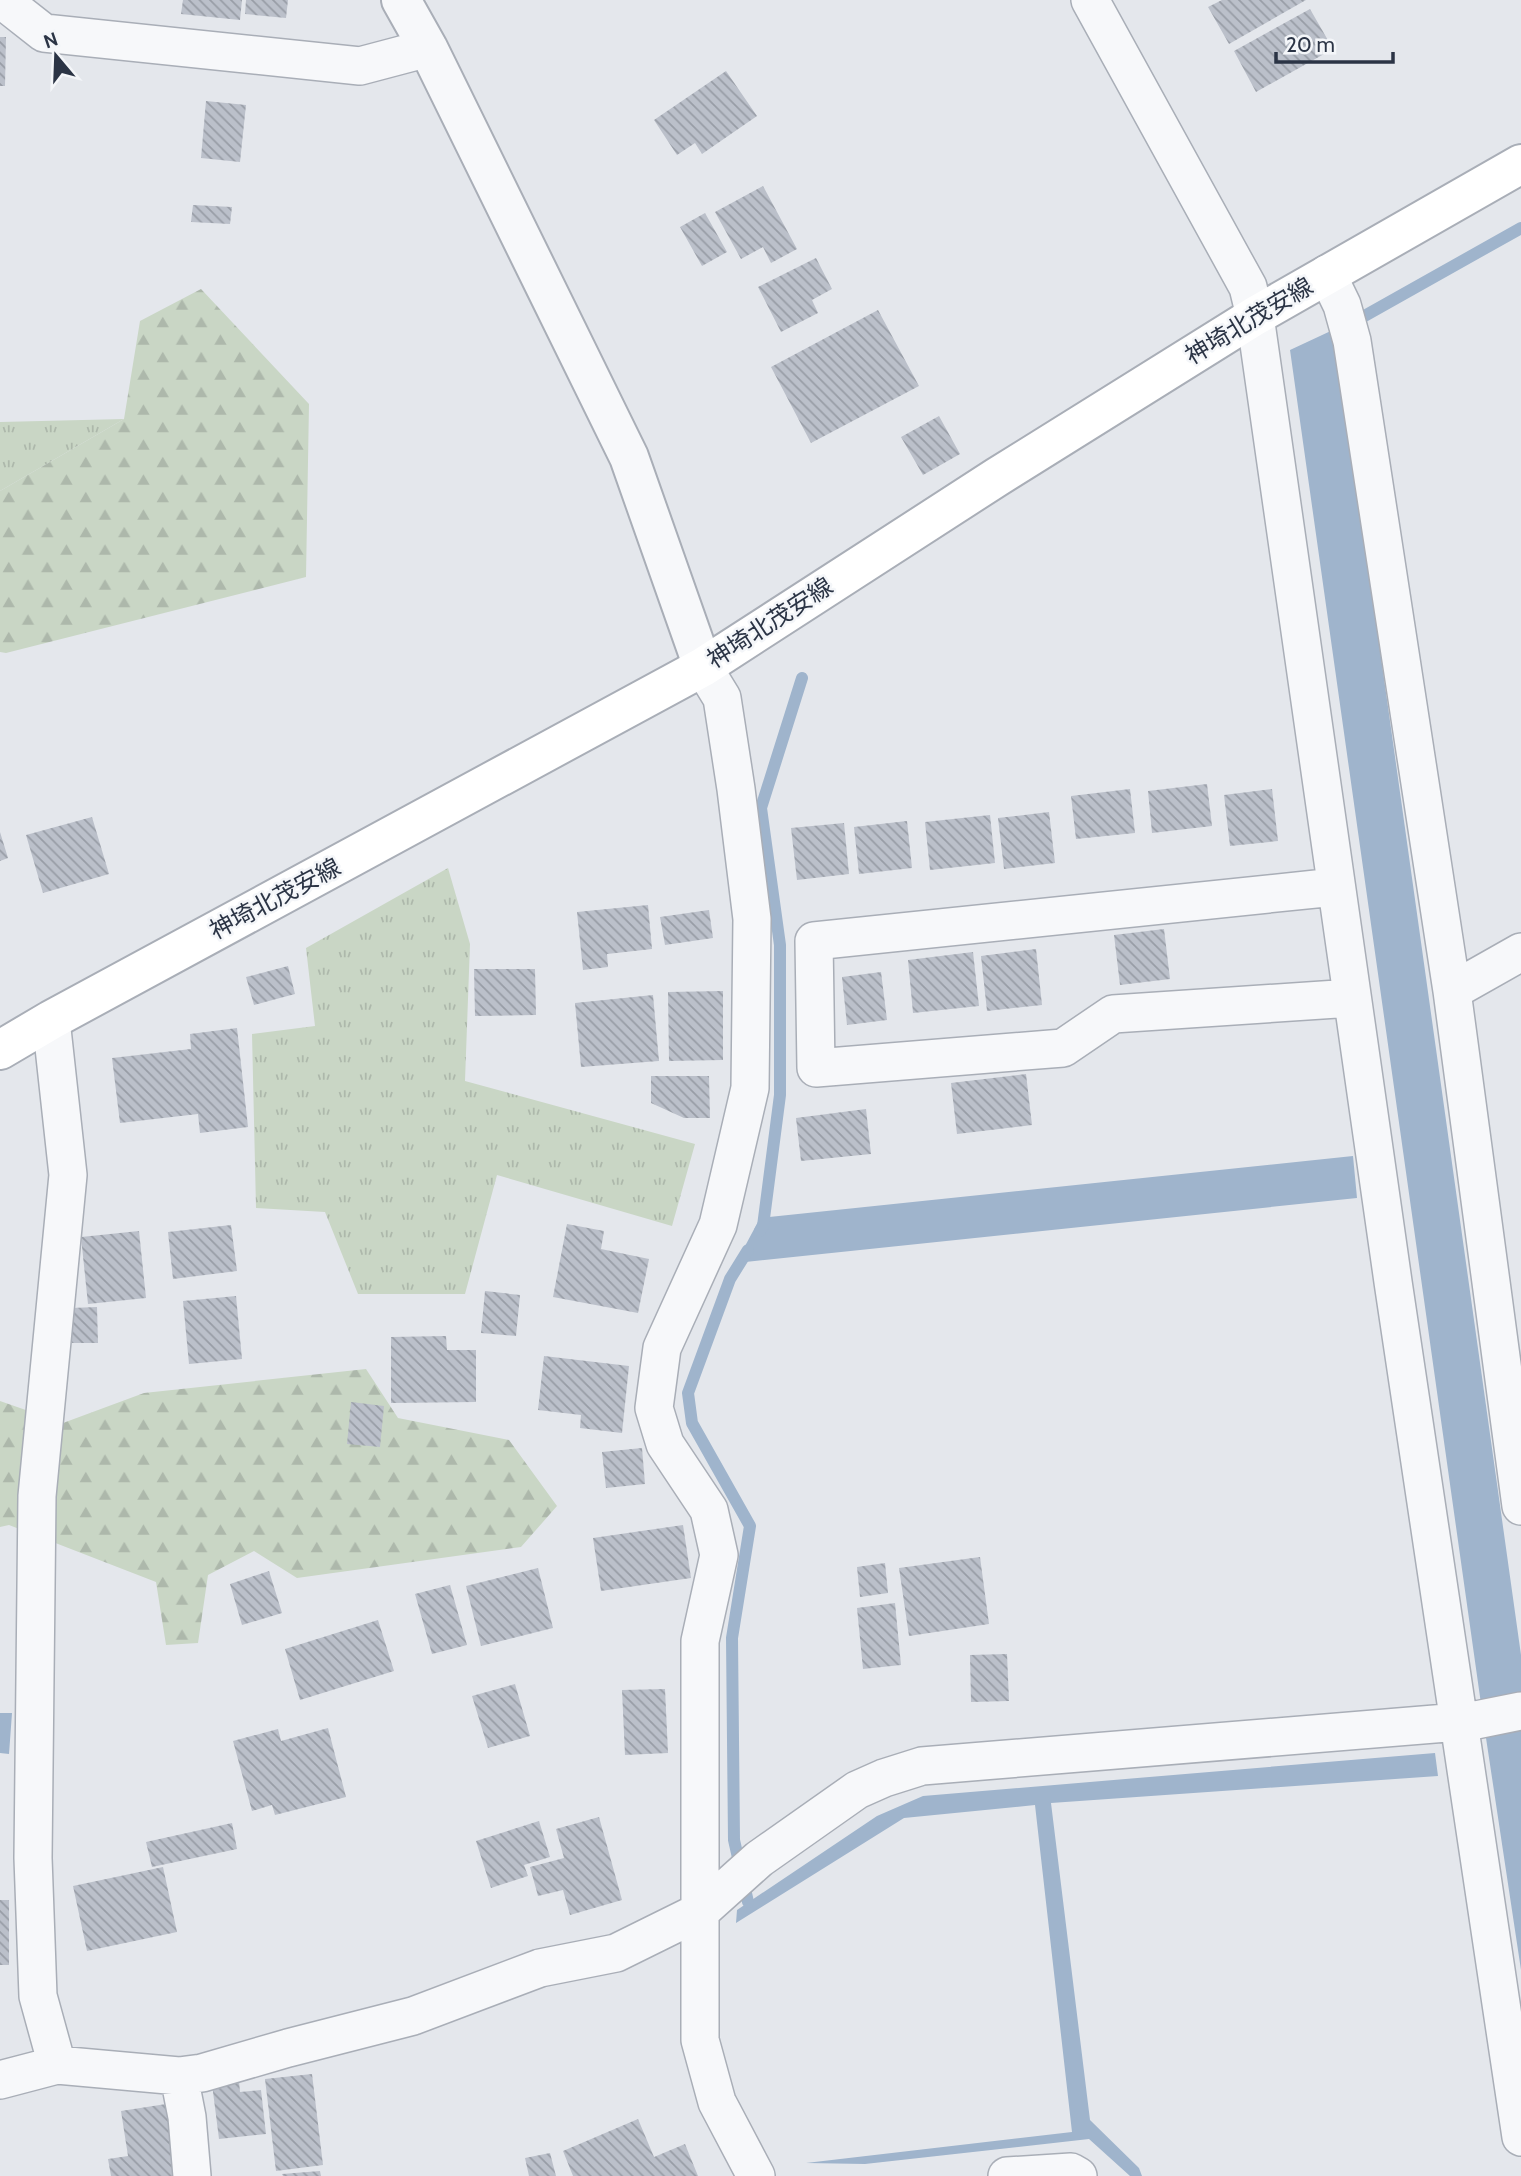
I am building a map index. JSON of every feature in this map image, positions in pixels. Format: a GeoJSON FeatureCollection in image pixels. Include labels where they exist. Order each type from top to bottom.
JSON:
{"type":"FeatureCollection","features":[{"type":"Feature","properties":{"kind":"main road","name":"神埼北茂安線"},"geometry":{"type":"LineString","coordinates":[[0,1050],[702,667],[985,484],[1255,316],[1335,290],[1521,164]]}},
{"type":"Feature","properties":{"kind":"street"},"geometry":{"type":"LineString","coordinates":[[2,0],[44,33],[360,66],[428,48]]}},
{"type":"Feature","properties":{"kind":"street"},"geometry":{"type":"LineString","coordinates":[[401,0],[428,48],[629,457],[702,667],[722,698],[752,919],[750,1087],[718,1225],[662,1348],[654,1408],[665,1444],[709,1510],[719,1555],[700,1641],[701,2040],[717,2102],[756,2176]]}},
{"type":"Feature","properties":{"kind":"street"},"geometry":{"type":"LineString","coordinates":[[1090,0],[1248,287],[1255,316],[1335,887],[1464,1721],[1521,2137]]}},
{"type":"Feature","properties":{"kind":"street"},"geometry":{"type":"LineString","coordinates":[[1335,290],[1352,341],[1452,991],[1521,1506]]}},
{"type":"Feature","properties":{"kind":"street"},"geometry":{"type":"LineString","coordinates":[[1335,887],[814,941],[816,1068],[1063,1048],[1113,1014],[1352,998]]}},
{"type":"Feature","properties":{"kind":"street"},"geometry":{"type":"LineString","coordinates":[[1452,991],[1521,952]]}},
{"type":"Feature","properties":{"kind":"street"},"geometry":{"type":"LineString","coordinates":[[51,1020],[68,1175],[37,1496],[33,1858],[38,1996],[57,2065]]}},
{"type":"Feature","properties":{"kind":"street"},"geometry":{"type":"LineString","coordinates":[[0,2080],[57,2065],[179,2076],[202,2073],[413,2016],[540,1968],[616,1953],[701,1911],[759,1859],[857,1790],[922,1766],[1464,1721],[1521,1712]]}},
{"type":"Feature","properties":{"kind":"street"},"geometry":{"type":"LineString","coordinates":[[179,2076],[187,2117],[192,2176]]}},
{"type":"Feature","properties":{"kind":"street"},"geometry":{"type":"LineString","coordinates":[[1007,2176],[1070,2172],[1077,2176]]}},
{"type":"Feature","properties":{"kind":"green space"},"geometry":{"type":"Polygon","coordinates":[[[201,289],[309,404],[306,577],[6,653],[0,652],[0,491],[124,419],[140,321],[201,289]]]}},
{"type":"Feature","properties":{"kind":"green space"},"geometry":{"type":"Polygon","coordinates":[[[124,419],[0,491],[0,422],[124,419]]]}},
{"type":"Feature","properties":{"kind":"green space"},"geometry":{"type":"Polygon","coordinates":[[[448,868],[470,944],[465,1081],[695,1144],[672,1226],[497,1175],[465,1294],[358,1294],[325,1212],[256,1208],[252,1034],[315,1026],[306,948],[448,868]]]}},
{"type":"Feature","properties":{"kind":"green space"},"geometry":{"type":"Polygon","coordinates":[[[366,1369],[398,1418],[509,1440],[557,1506],[521,1547],[297,1578],[254,1551],[208,1575],[198,1643],[166,1645],[156,1582],[9,1525],[0,1527],[0,1401],[63,1423],[144,1393],[366,1369]]]}},
{"type":"Feature","properties":{"kind":"water"},"geometry":{"type":"Polygon","coordinates":[[[1335,329],[1521,1655],[1521,1970],[1290,350],[1335,329]]]}},
{"type":"Feature","properties":{"kind":"water"},"geometry":{"type":"Polygon","coordinates":[[[1353,1156],[1357,1198],[736,1263],[760,1218],[1353,1156]]]}},
{"type":"Feature","properties":{"kind":"water"},"geometry":{"type":"Polygon","coordinates":[[[0,1713],[12,1713],[9,1754],[0,1753],[0,1713]]]}},
{"type":"Feature","properties":{"kind":"water"},"geometry":{"type":"Polygon","coordinates":[[[1435,1753],[1438,1776],[1051,1803],[1090,2120],[1139,2168],[1142,2176],[1130,2176],[1089,2139],[865,2164],[806,2163],[1072,2132],[1035,1805],[904,1818],[736,1923],[737,1910],[877,1816],[923,1796],[1435,1753]]]}},
{"type":"Feature","properties":{"kind":"building"},"geometry":{"type":"Polygon","coordinates":[[[183,0],[242,0],[240,20],[181,14],[183,0]]]}},
{"type":"Feature","properties":{"kind":"building"},"geometry":{"type":"Polygon","coordinates":[[[246,0],[288,0],[286,18],[245,14],[246,0]]]}},
{"type":"Feature","properties":{"kind":"building"},"geometry":{"type":"Polygon","coordinates":[[[1222,0],[1306,0],[1229,44],[1208,7],[1222,0]]]}},
{"type":"Feature","properties":{"kind":"building"},"geometry":{"type":"Polygon","coordinates":[[[1310,9],[1333,49],[1256,92],[1234,51],[1310,9]]]}},
{"type":"Feature","properties":{"kind":"building"},"geometry":{"type":"Polygon","coordinates":[[[0,37],[6,37],[5,86],[0,86],[0,37]]]}},
{"type":"Feature","properties":{"kind":"building"},"geometry":{"type":"Polygon","coordinates":[[[726,71],[757,116],[702,154],[695,143],[677,155],[654,120],[726,71]]]}},
{"type":"Feature","properties":{"kind":"building"},"geometry":{"type":"Polygon","coordinates":[[[206,101],[246,105],[240,162],[201,158],[206,101]]]}},
{"type":"Feature","properties":{"kind":"building"},"geometry":{"type":"Polygon","coordinates":[[[763,186],[797,249],[771,263],[763,247],[741,259],[715,212],[763,186]]]}},
{"type":"Feature","properties":{"kind":"building"},"geometry":{"type":"Polygon","coordinates":[[[193,205],[232,207],[230,224],[191,222],[193,205]]]}},
{"type":"Feature","properties":{"kind":"building"},"geometry":{"type":"Polygon","coordinates":[[[705,213],[727,252],[702,266],[680,227],[705,213]]]}},
{"type":"Feature","properties":{"kind":"building"},"geometry":{"type":"Polygon","coordinates":[[[816,258],[832,289],[812,300],[818,313],[781,332],[758,287],[816,258]]]}},
{"type":"Feature","properties":{"kind":"building"},"geometry":{"type":"Polygon","coordinates":[[[878,310],[919,386],[811,443],[771,367],[878,310]]]}},
{"type":"Feature","properties":{"kind":"building"},"geometry":{"type":"Polygon","coordinates":[[[939,416],[960,454],[923,475],[901,437],[939,416]]]}},
{"type":"Feature","properties":{"kind":"building"},"geometry":{"type":"Polygon","coordinates":[[[1207,784],[1212,826],[1152,833],[1148,791],[1207,784]]]}},
{"type":"Feature","properties":{"kind":"building"},"geometry":{"type":"Polygon","coordinates":[[[1130,789],[1135,833],[1076,839],[1071,796],[1130,789]]]}},
{"type":"Feature","properties":{"kind":"building"},"geometry":{"type":"Polygon","coordinates":[[[1272,789],[1278,841],[1230,846],[1224,795],[1272,789]]]}},
{"type":"Feature","properties":{"kind":"building"},"geometry":{"type":"Polygon","coordinates":[[[1049,812],[1055,863],[1004,869],[998,818],[1049,812]]]}},
{"type":"Feature","properties":{"kind":"building"},"geometry":{"type":"Polygon","coordinates":[[[990,815],[995,863],[930,870],[925,822],[990,815]]]}},
{"type":"Feature","properties":{"kind":"building"},"geometry":{"type":"Polygon","coordinates":[[[92,817],[109,874],[43,893],[26,835],[92,817]]]}},
{"type":"Feature","properties":{"kind":"building"},"geometry":{"type":"Polygon","coordinates":[[[907,821],[912,868],[859,874],[854,827],[907,821]]]}},
{"type":"Feature","properties":{"kind":"building"},"geometry":{"type":"Polygon","coordinates":[[[844,823],[849,874],[797,880],[791,828],[844,823]]]}},
{"type":"Feature","properties":{"kind":"building"},"geometry":{"type":"Polygon","coordinates":[[[0,832],[8,858],[0,861],[0,832]]]}},
{"type":"Feature","properties":{"kind":"building"},"geometry":{"type":"Polygon","coordinates":[[[648,905],[652,949],[607,954],[608,967],[583,970],[577,912],[648,905]]]}},
{"type":"Feature","properties":{"kind":"building"},"geometry":{"type":"Polygon","coordinates":[[[709,910],[713,938],[665,945],[660,917],[709,910]]]}},
{"type":"Feature","properties":{"kind":"building"},"geometry":{"type":"Polygon","coordinates":[[[1164,929],[1170,979],[1120,985],[1114,935],[1164,929]]]}},
{"type":"Feature","properties":{"kind":"building"},"geometry":{"type":"Polygon","coordinates":[[[1036,949],[1042,1005],[987,1011],[981,956],[1036,949]]]}},
{"type":"Feature","properties":{"kind":"building"},"geometry":{"type":"Polygon","coordinates":[[[973,952],[979,1006],[913,1013],[908,960],[973,952]]]}},
{"type":"Feature","properties":{"kind":"building"},"geometry":{"type":"Polygon","coordinates":[[[288,966],[295,994],[254,1005],[246,977],[288,966]]]}},
{"type":"Feature","properties":{"kind":"building"},"geometry":{"type":"Polygon","coordinates":[[[474,969],[535,969],[536,1015],[475,1016],[474,969]]]}},
{"type":"Feature","properties":{"kind":"building"},"geometry":{"type":"Polygon","coordinates":[[[881,972],[887,1020],[847,1025],[842,977],[881,972]]]}},
{"type":"Feature","properties":{"kind":"building"},"geometry":{"type":"Polygon","coordinates":[[[723,991],[723,1060],[669,1061],[668,992],[723,991]]]}},
{"type":"Feature","properties":{"kind":"building"},"geometry":{"type":"Polygon","coordinates":[[[653,995],[659,1061],[581,1067],[575,1003],[653,995]]]}},
{"type":"Feature","properties":{"kind":"building"},"geometry":{"type":"Polygon","coordinates":[[[237,1028],[248,1127],[200,1133],[198,1114],[120,1123],[112,1058],[191,1049],[190,1034],[237,1028]]]}},
{"type":"Feature","properties":{"kind":"building"},"geometry":{"type":"Polygon","coordinates":[[[1026,1074],[1032,1125],[957,1134],[951,1083],[1026,1074]]]}},
{"type":"Feature","properties":{"kind":"building"},"geometry":{"type":"Polygon","coordinates":[[[651,1076],[709,1076],[710,1118],[684,1118],[651,1103],[651,1076]]]}},
{"type":"Feature","properties":{"kind":"building"},"geometry":{"type":"Polygon","coordinates":[[[866,1109],[871,1154],[801,1161],[796,1118],[866,1109]]]}},
{"type":"Feature","properties":{"kind":"building"},"geometry":{"type":"Polygon","coordinates":[[[567,1224],[604,1231],[601,1249],[649,1259],[638,1313],[553,1297],[567,1224]]]}},
{"type":"Feature","properties":{"kind":"building"},"geometry":{"type":"Polygon","coordinates":[[[231,1225],[237,1271],[173,1279],[168,1232],[231,1225]]]}},
{"type":"Feature","properties":{"kind":"building"},"geometry":{"type":"Polygon","coordinates":[[[139,1231],[146,1298],[88,1304],[81,1237],[139,1231]]]}},
{"type":"Feature","properties":{"kind":"building"},"geometry":{"type":"Polygon","coordinates":[[[485,1291],[520,1295],[516,1336],[481,1333],[485,1291]]]}},
{"type":"Feature","properties":{"kind":"building"},"geometry":{"type":"Polygon","coordinates":[[[236,1296],[242,1359],[189,1364],[183,1301],[236,1296]]]}},
{"type":"Feature","properties":{"kind":"building"},"geometry":{"type":"Polygon","coordinates":[[[97,1307],[98,1343],[72,1343],[71,1308],[97,1307]]]}},
{"type":"Feature","properties":{"kind":"building"},"geometry":{"type":"Polygon","coordinates":[[[446,1336],[447,1350],[476,1350],[476,1402],[391,1403],[391,1337],[446,1336]]]}},
{"type":"Feature","properties":{"kind":"building"},"geometry":{"type":"Polygon","coordinates":[[[544,1356],[629,1366],[622,1433],[580,1428],[581,1415],[538,1410],[544,1356]]]}},
{"type":"Feature","properties":{"kind":"building"},"geometry":{"type":"Polygon","coordinates":[[[351,1402],[384,1406],[380,1447],[347,1444],[351,1402]]]}},
{"type":"Feature","properties":{"kind":"building"},"geometry":{"type":"Polygon","coordinates":[[[642,1448],[645,1484],[606,1488],[602,1452],[642,1448]]]}},
{"type":"Feature","properties":{"kind":"building"},"geometry":{"type":"Polygon","coordinates":[[[683,1525],[691,1578],[601,1591],[593,1538],[683,1525]]]}},
{"type":"Feature","properties":{"kind":"building"},"geometry":{"type":"Polygon","coordinates":[[[980,1557],[989,1624],[909,1636],[899,1568],[980,1557]]]}},
{"type":"Feature","properties":{"kind":"building"},"geometry":{"type":"Polygon","coordinates":[[[885,1563],[888,1593],[860,1597],[857,1567],[885,1563]]]}},
{"type":"Feature","properties":{"kind":"building"},"geometry":{"type":"Polygon","coordinates":[[[538,1568],[553,1628],[481,1646],[466,1586],[538,1568]]]}},
{"type":"Feature","properties":{"kind":"building"},"geometry":{"type":"Polygon","coordinates":[[[269,1571],[282,1613],[242,1625],[230,1584],[269,1571]]]}},
{"type":"Feature","properties":{"kind":"building"},"geometry":{"type":"Polygon","coordinates":[[[450,1585],[467,1645],[432,1654],[415,1594],[450,1585]]]}},
{"type":"Feature","properties":{"kind":"building"},"geometry":{"type":"Polygon","coordinates":[[[895,1603],[901,1665],[863,1669],[857,1608],[895,1603]]]}},
{"type":"Feature","properties":{"kind":"building"},"geometry":{"type":"Polygon","coordinates":[[[378,1620],[394,1671],[300,1700],[285,1649],[378,1620]]]}},
{"type":"Feature","properties":{"kind":"building"},"geometry":{"type":"Polygon","coordinates":[[[1007,1654],[1009,1701],[971,1702],[970,1655],[1007,1654]]]}},
{"type":"Feature","properties":{"kind":"building"},"geometry":{"type":"Polygon","coordinates":[[[515,1684],[530,1736],[488,1748],[472,1696],[515,1684]]]}},
{"type":"Feature","properties":{"kind":"building"},"geometry":{"type":"Polygon","coordinates":[[[665,1689],[668,1753],[625,1755],[622,1690],[665,1689]]]}},
{"type":"Feature","properties":{"kind":"building"},"geometry":{"type":"Polygon","coordinates":[[[328,1728],[346,1797],[275,1815],[272,1805],[252,1811],[233,1741],[278,1729],[281,1741],[328,1728]]]}},
{"type":"Feature","properties":{"kind":"building"},"geometry":{"type":"Polygon","coordinates":[[[599,1817],[622,1900],[570,1915],[563,1890],[538,1896],[530,1867],[564,1858],[556,1829],[599,1817]]]}},
{"type":"Feature","properties":{"kind":"building"},"geometry":{"type":"Polygon","coordinates":[[[539,1821],[550,1857],[524,1865],[528,1876],[491,1888],[476,1841],[539,1821]]]}},
{"type":"Feature","properties":{"kind":"building"},"geometry":{"type":"Polygon","coordinates":[[[232,1823],[237,1849],[152,1867],[146,1842],[232,1823]]]}},
{"type":"Feature","properties":{"kind":"building"},"geometry":{"type":"Polygon","coordinates":[[[163,1867],[177,1932],[87,1951],[73,1886],[163,1867]]]}},
{"type":"Feature","properties":{"kind":"building"},"geometry":{"type":"Polygon","coordinates":[[[0,1900],[9,1900],[9,1965],[0,1965],[0,1900]]]}},
{"type":"Feature","properties":{"kind":"building"},"geometry":{"type":"Polygon","coordinates":[[[312,2074],[323,2165],[276,2171],[265,2079],[312,2074]]]}},
{"type":"Feature","properties":{"kind":"building"},"geometry":{"type":"Polygon","coordinates":[[[239,2081],[240,2092],[261,2090],[266,2134],[219,2139],[212,2084],[239,2081]]]}},
{"type":"Feature","properties":{"kind":"building"},"geometry":{"type":"Polygon","coordinates":[[[166,2104],[176,2176],[111,2176],[108,2159],[128,2156],[121,2111],[166,2104]]]}},
{"type":"Feature","properties":{"kind":"building"},"geometry":{"type":"Polygon","coordinates":[[[638,2119],[654,2157],[685,2144],[698,2176],[573,2176],[563,2151],[638,2119]]]}},
{"type":"Feature","properties":{"kind":"building"},"geometry":{"type":"Polygon","coordinates":[[[550,2153],[556,2176],[529,2176],[525,2158],[550,2153]]]}},
{"type":"Feature","properties":{"kind":"building"},"geometry":{"type":"Polygon","coordinates":[[[320,2171],[321,2176],[282,2174],[320,2171]]]}},
{"type":"Feature","properties":{"kind":"waterway"},"geometry":{"type":"LineString","coordinates":[[1352,323],[1521,228]]}},
{"type":"Feature","properties":{"kind":"waterway"},"geometry":{"type":"LineString","coordinates":[[760,1231],[763,1226],[780,1095],[780,945],[761,808],[802,678]]}},
{"type":"Feature","properties":{"kind":"waterway"},"geometry":{"type":"LineString","coordinates":[[748,1250],[730,1279],[688,1393],[692,1423],[750,1526],[732,1638],[734,1840],[748,1902]]}}]}
